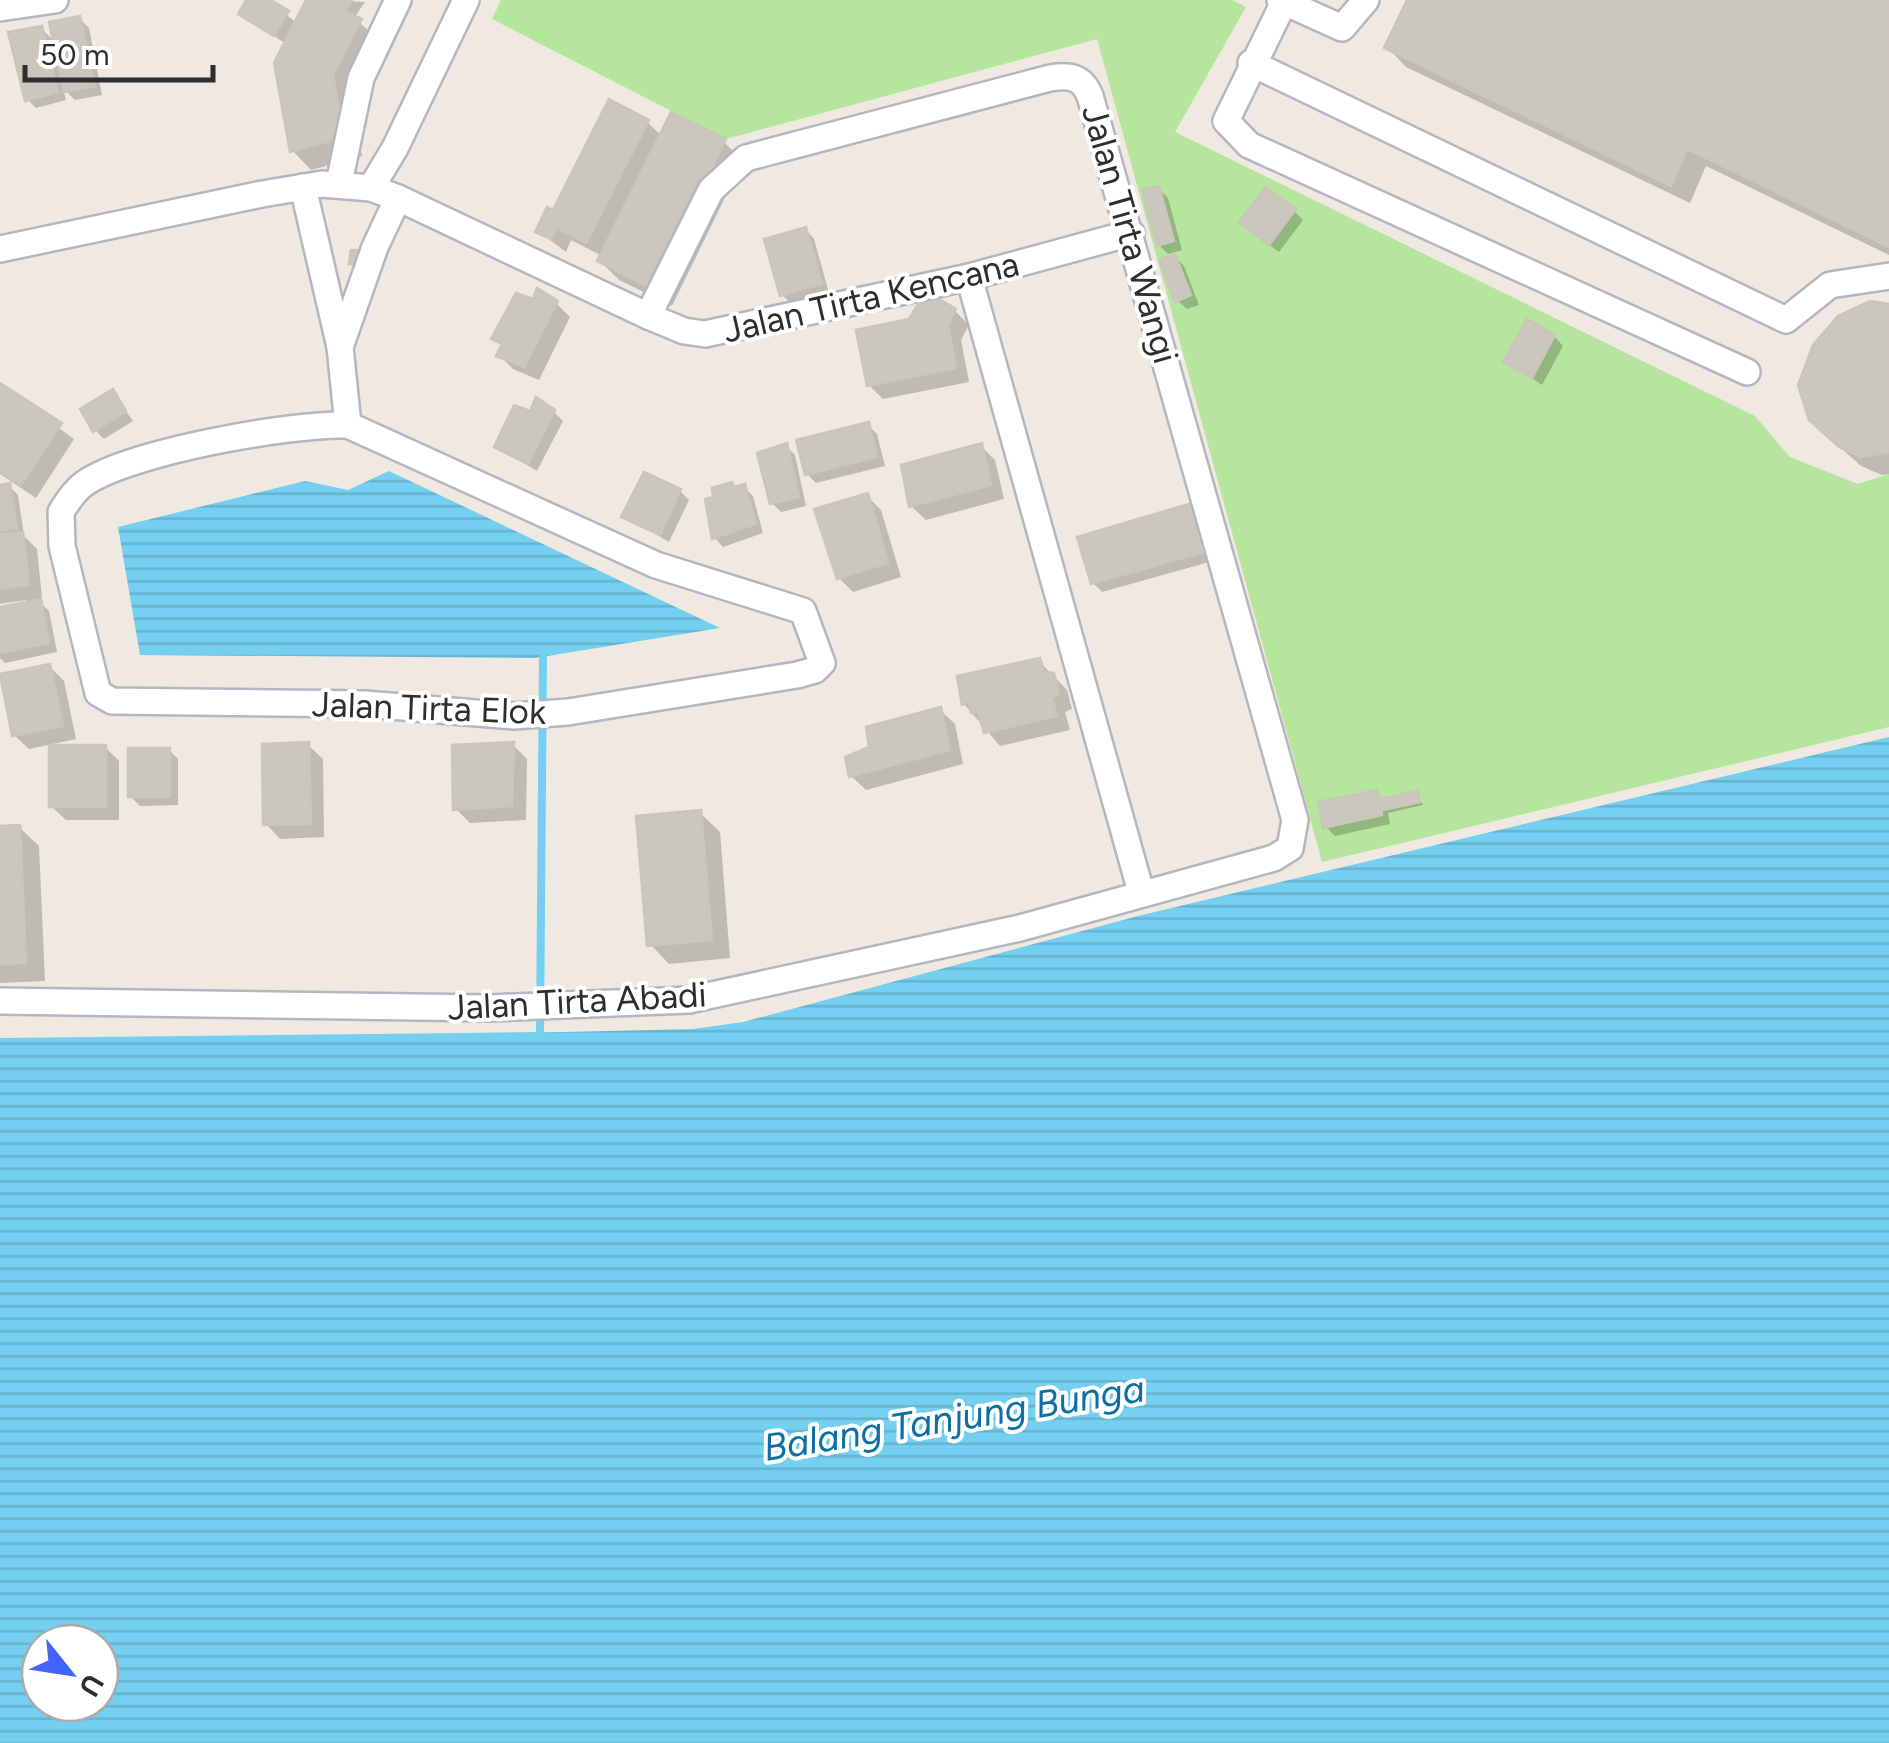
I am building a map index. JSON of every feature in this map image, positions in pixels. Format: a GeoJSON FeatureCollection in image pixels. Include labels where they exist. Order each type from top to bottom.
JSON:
{"type":"FeatureCollection","features":[{"type":"Feature","properties":{"kind":"street"},"geometry":{"type":"LineString","coordinates":[[0,8],[55,0]]}},
{"type":"Feature","properties":{"kind":"street"},"geometry":{"type":"LineString","coordinates":[[339,184],[361,78],[398,0]]}},
{"type":"Feature","properties":{"kind":"street"},"geometry":{"type":"LineString","coordinates":[[371,188],[466,0]]}},
{"type":"Feature","properties":{"kind":"street"},"geometry":{"type":"LineString","coordinates":[[1366,0],[1342,28],[1283,1],[1226,121],[1249,144],[1747,372]]}},
{"type":"Feature","properties":{"kind":"street"},"geometry":{"type":"LineString","coordinates":[[1251,64],[1786,320],[1830,285],[1889,276]]}},
{"type":"Feature","properties":{"kind":"street","name":"Jalan Tirta Wangi"},"geometry":{"type":"LineString","coordinates":[[648,316],[711,190],[746,158],[1050,78],[1072,77],[1088,90],[1295,820],[1290,848]]}},
{"type":"Feature","properties":{"kind":"street","name":"Jalan Tirta Kencana"},"geometry":{"type":"LineString","coordinates":[[0,249],[339,184],[371,188],[398,198],[684,332],[715,334],[969,277],[1131,233]]}},
{"type":"Feature","properties":{"kind":"street"},"geometry":{"type":"LineString","coordinates":[[303,188],[340,346],[348,425]]}},
{"type":"Feature","properties":{"kind":"street"},"geometry":{"type":"LineString","coordinates":[[340,346],[371,257],[398,198]]}},
{"type":"Feature","properties":{"kind":"street"},"geometry":{"type":"LineString","coordinates":[[969,277],[1141,892]]}},
{"type":"Feature","properties":{"kind":"street","name":"Jalan Tirta Elok"},"geometry":{"type":"LineString","coordinates":[[312,425],[348,425],[656,565],[803,611],[822,658],[811,672],[568,712],[514,716],[365,704],[112,701],[98,693],[62,546],[60,516],[77,490],[120,466],[169,454],[312,425]]}},
{"type":"Feature","properties":{"kind":"street","name":"Jalan Tirta Abadi"},"geometry":{"type":"LineString","coordinates":[[0,1002],[488,1008],[689,1000],[1020,928],[1274,858],[1290,848]]}},
{"type":"Feature","properties":{"kind":"green space"},"geometry":{"type":"Polygon","coordinates":[[[501,0],[1232,0],[1246,7],[1175,132],[1755,416],[1790,457],[1858,484],[1889,474],[1889,727],[1322,862],[1097,39],[726,139],[492,19],[501,0]]]}},
{"type":"Feature","properties":{"kind":"water"},"geometry":{"type":"Polygon","coordinates":[[[389,471],[720,628],[535,658],[140,655],[118,527],[305,481],[348,490],[389,471]]]}},
{"type":"Feature","properties":{"kind":"water","name":"Balang Tanjung Bunga"},"geometry":{"type":"Polygon","coordinates":[[[1889,737],[1889,1743],[0,1743],[0,1038],[566,1032],[693,1029],[743,1022],[1138,916],[1889,737]]]}},
{"type":"Feature","properties":{"kind":"building"},"geometry":{"type":"Polygon","coordinates":[[[246,0],[271,0],[289,11],[274,36],[238,14],[246,0]]]}},
{"type":"Feature","properties":{"kind":"building"},"geometry":{"type":"Polygon","coordinates":[[[306,0],[321,0],[362,19],[333,75],[344,137],[290,152],[274,63],[306,0]]]}},
{"type":"Feature","properties":{"kind":"building"},"geometry":{"type":"Polygon","coordinates":[[[327,0],[352,0],[346,10],[327,0]]]}},
{"type":"Feature","properties":{"kind":"building"},"geometry":{"type":"Polygon","coordinates":[[[1407,0],[1889,0],[1889,247],[1687,149],[1671,186],[1384,48],[1407,0]]]}},
{"type":"Feature","properties":{"kind":"building"},"geometry":{"type":"Polygon","coordinates":[[[80,16],[95,86],[64,92],[49,22],[80,16]]]}},
{"type":"Feature","properties":{"kind":"building"},"geometry":{"type":"Polygon","coordinates":[[[42,26],[58,92],[25,101],[8,32],[42,26]]]}},
{"type":"Feature","properties":{"kind":"building"},"geometry":{"type":"Polygon","coordinates":[[[609,99],[649,120],[586,243],[557,228],[551,239],[535,232],[547,207],[553,210],[609,99]]]}},
{"type":"Feature","properties":{"kind":"building"},"geometry":{"type":"Polygon","coordinates":[[[671,112],[726,139],[652,289],[597,261],[671,112]]]}},
{"type":"Feature","properties":{"kind":"building"},"geometry":{"type":"Polygon","coordinates":[[[1159,186],[1174,241],[1157,246],[1142,190],[1159,186]]]}},
{"type":"Feature","properties":{"kind":"building"},"geometry":{"type":"Polygon","coordinates":[[[1266,187],[1296,209],[1269,245],[1239,222],[1266,187]]]}},
{"type":"Feature","properties":{"kind":"building"},"geometry":{"type":"Polygon","coordinates":[[[806,227],[822,284],[780,296],[764,239],[806,227]]]}},
{"type":"Feature","properties":{"kind":"building"},"geometry":{"type":"Polygon","coordinates":[[[351,250],[369,251],[368,266],[349,264],[351,250]]]}},
{"type":"Feature","properties":{"kind":"building"},"geometry":{"type":"Polygon","coordinates":[[[1175,254],[1191,295],[1175,302],[1159,260],[1175,254]]]}},
{"type":"Feature","properties":{"kind":"building"},"geometry":{"type":"Polygon","coordinates":[[[537,288],[558,301],[524,367],[496,356],[502,344],[491,339],[516,293],[533,299],[537,288]]]}},
{"type":"Feature","properties":{"kind":"building"},"geometry":{"type":"Polygon","coordinates":[[[926,291],[956,309],[948,325],[956,368],[867,386],[856,330],[909,319],[926,291]]]}},
{"type":"Feature","properties":{"kind":"building"},"geometry":{"type":"Polygon","coordinates":[[[1870,301],[1889,304],[1889,452],[1861,457],[1839,447],[1809,420],[1798,385],[1813,345],[1838,316],[1870,301]]]}},
{"type":"Feature","properties":{"kind":"building"},"geometry":{"type":"Polygon","coordinates":[[[1527,319],[1555,335],[1532,378],[1503,362],[1527,319]]]}},
{"type":"Feature","properties":{"kind":"building"},"geometry":{"type":"Polygon","coordinates":[[[0,383],[62,423],[21,485],[0,472],[0,383]]]}},
{"type":"Feature","properties":{"kind":"building"},"geometry":{"type":"Polygon","coordinates":[[[113,389],[126,411],[93,432],[80,409],[113,389]]]}},
{"type":"Feature","properties":{"kind":"building"},"geometry":{"type":"Polygon","coordinates":[[[536,397],[555,410],[528,464],[494,447],[514,405],[530,411],[536,397]]]}},
{"type":"Feature","properties":{"kind":"building"},"geometry":{"type":"Polygon","coordinates":[[[869,422],[877,457],[805,475],[796,440],[869,422]]]}},
{"type":"Feature","properties":{"kind":"building"},"geometry":{"type":"Polygon","coordinates":[[[787,443],[799,497],[770,504],[757,453],[787,443]]]}},
{"type":"Feature","properties":{"kind":"building"},"geometry":{"type":"Polygon","coordinates":[[[982,443],[991,485],[909,507],[901,465],[982,443]]]}},
{"type":"Feature","properties":{"kind":"building"},"geometry":{"type":"Polygon","coordinates":[[[644,472],[681,489],[660,535],[621,517],[644,472]]]}},
{"type":"Feature","properties":{"kind":"building"},"geometry":{"type":"Polygon","coordinates":[[[732,482],[734,487],[745,484],[756,524],[712,539],[705,499],[713,497],[712,488],[732,482]]]}},
{"type":"Feature","properties":{"kind":"building"},"geometry":{"type":"Polygon","coordinates":[[[10,483],[17,528],[0,531],[0,485],[10,483]]]}},
{"type":"Feature","properties":{"kind":"building"},"geometry":{"type":"Polygon","coordinates":[[[868,493],[888,563],[837,579],[814,509],[868,493]]]}},
{"type":"Feature","properties":{"kind":"building"},"geometry":{"type":"Polygon","coordinates":[[[1192,503],[1205,552],[1091,584],[1077,537],[1192,503]]]}},
{"type":"Feature","properties":{"kind":"building"},"geometry":{"type":"Polygon","coordinates":[[[23,532],[29,585],[0,589],[0,535],[23,532]]]}},
{"type":"Feature","properties":{"kind":"building"},"geometry":{"type":"Polygon","coordinates":[[[41,599],[49,643],[0,653],[0,607],[41,599]]]}},
{"type":"Feature","properties":{"kind":"building"},"geometry":{"type":"Polygon","coordinates":[[[1040,658],[1044,672],[1054,673],[1059,695],[1052,698],[1057,716],[984,733],[978,712],[971,713],[969,702],[962,705],[957,676],[1040,658]]]}},
{"type":"Feature","properties":{"kind":"building"},"geometry":{"type":"Polygon","coordinates":[[[50,664],[63,726],[12,736],[0,674],[50,664]]]}},
{"type":"Feature","properties":{"kind":"building"},"geometry":{"type":"Polygon","coordinates":[[[941,707],[950,750],[849,777],[845,757],[869,747],[866,727],[941,707]]]}},
{"type":"Feature","properties":{"kind":"building"},"geometry":{"type":"Polygon","coordinates":[[[309,742],[311,824],[263,825],[262,744],[309,742]]]}},
{"type":"Feature","properties":{"kind":"building"},"geometry":{"type":"Polygon","coordinates":[[[514,742],[512,806],[453,810],[452,745],[514,742]]]}},
{"type":"Feature","properties":{"kind":"building"},"geometry":{"type":"Polygon","coordinates":[[[49,745],[106,745],[106,807],[49,807],[49,745]]]}},
{"type":"Feature","properties":{"kind":"building"},"geometry":{"type":"Polygon","coordinates":[[[128,748],[170,748],[170,797],[128,797],[128,748]]]}},
{"type":"Feature","properties":{"kind":"building"},"geometry":{"type":"Polygon","coordinates":[[[1377,790],[1382,815],[1323,828],[1318,802],[1377,790]]]}},
{"type":"Feature","properties":{"kind":"building"},"geometry":{"type":"Polygon","coordinates":[[[1418,791],[1420,802],[1383,810],[1381,799],[1418,791]]]}},
{"type":"Feature","properties":{"kind":"building"},"geometry":{"type":"Polygon","coordinates":[[[701,810],[712,940],[647,946],[636,816],[701,810]]]}},
{"type":"Feature","properties":{"kind":"building"},"geometry":{"type":"Polygon","coordinates":[[[20,825],[26,963],[0,964],[0,826],[20,825]]]}},
{"type":"Feature","properties":{"kind":"waterway"},"geometry":{"type":"LineString","coordinates":[[540,1033],[543,656]]}}]}
